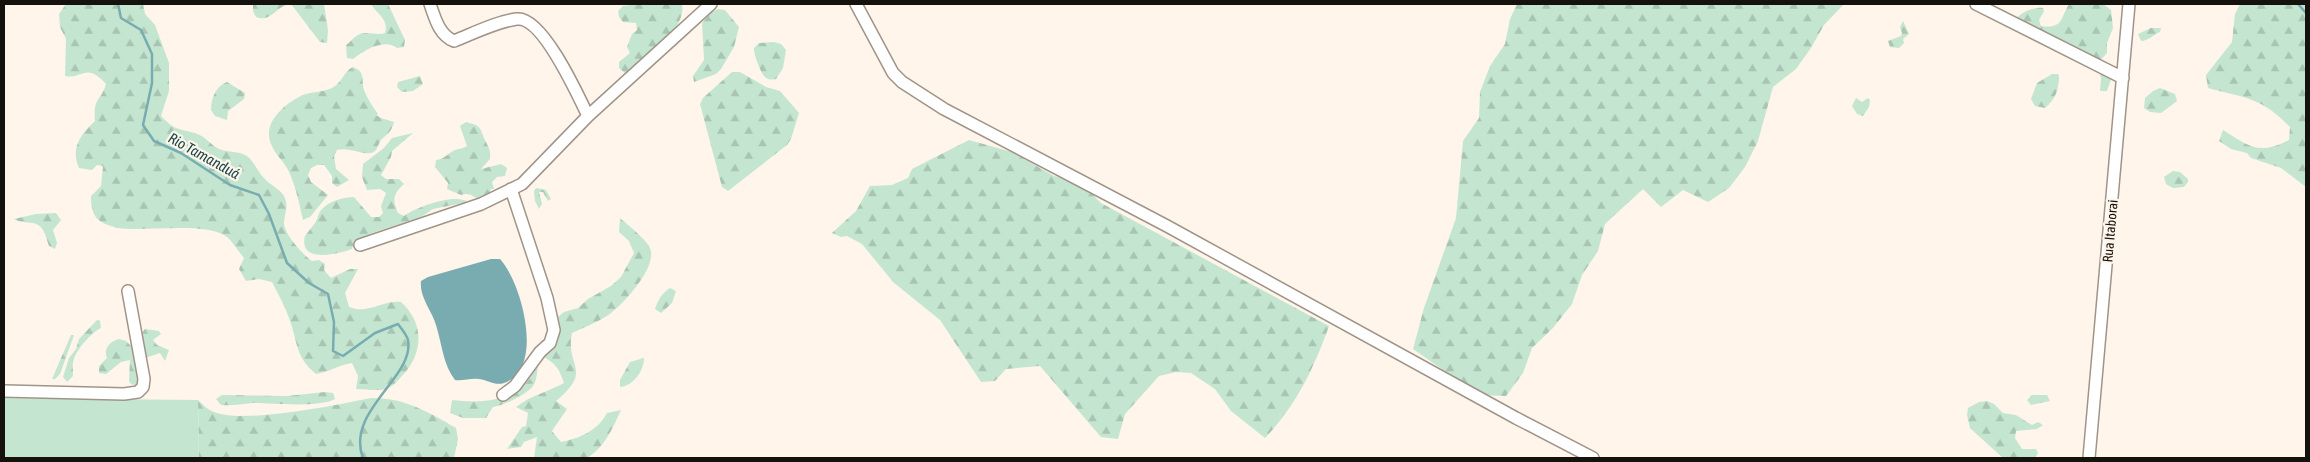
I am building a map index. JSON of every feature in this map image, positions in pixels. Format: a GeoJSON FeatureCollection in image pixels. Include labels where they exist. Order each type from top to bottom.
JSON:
{"type":"FeatureCollection","features":[{"type":"Feature","properties":{"kind":"street"},"geometry":{"type":"LineString","coordinates":[[430,4],[439,28],[447,38],[454,41],[517,19],[532,23],[552,49],[588,116]]}},
{"type":"Feature","properties":{"kind":"street"},"geometry":{"type":"LineString","coordinates":[[856,4],[893,73],[902,82],[937,105],[1168,226],[1516,418],[1593,458]]}},
{"type":"Feature","properties":{"kind":"street"},"geometry":{"type":"LineString","coordinates":[[1976,4],[2123,78]]}},
{"type":"Feature","properties":{"kind":"street","name":"Rua Itaborai"},"geometry":{"type":"LineString","coordinates":[[2090,458],[2129,4]]}},
{"type":"Feature","properties":{"kind":"street"},"geometry":{"type":"LineString","coordinates":[[360,245],[482,204],[522,184],[588,116],[665,48],[703,6]]}},
{"type":"Feature","properties":{"kind":"street"},"geometry":{"type":"LineString","coordinates":[[503,395],[515,386],[550,343],[554,330],[547,298],[511,190]]}},
{"type":"Feature","properties":{"kind":"street"},"geometry":{"type":"LineString","coordinates":[[4,391],[124,394],[138,392],[143,387],[144,379],[128,290]]}},
{"type":"Feature","properties":{"kind":"green space"},"geometry":{"type":"Polygon","coordinates":[[[66,4],[143,4],[145,14],[155,25],[169,63],[169,91],[161,116],[174,127],[200,135],[219,149],[241,153],[250,159],[264,178],[284,196],[286,206],[285,227],[290,238],[304,254],[312,261],[319,260],[325,264],[324,270],[331,278],[350,269],[358,269],[345,293],[349,307],[363,309],[387,303],[401,302],[409,311],[417,329],[417,348],[410,366],[395,384],[380,390],[356,389],[358,376],[352,363],[316,374],[309,368],[298,349],[287,314],[272,282],[259,279],[246,281],[239,269],[244,258],[227,237],[218,232],[205,229],[118,228],[105,224],[97,218],[92,210],[91,196],[101,186],[103,166],[97,165],[92,170],[79,168],[76,148],[81,136],[95,121],[96,103],[106,84],[99,77],[89,72],[71,77],[65,76],[66,39],[60,27],[59,14],[66,4]]]}},
{"type":"Feature","properties":{"kind":"green space"},"geometry":{"type":"Polygon","coordinates":[[[253,4],[291,4],[281,7],[266,18],[261,18],[256,17],[253,11],[253,4]]]}},
{"type":"Feature","properties":{"kind":"green space"},"geometry":{"type":"Polygon","coordinates":[[[291,4],[324,4],[328,30],[327,43],[320,42],[291,4]]]}},
{"type":"Feature","properties":{"kind":"green space"},"geometry":{"type":"Polygon","coordinates":[[[371,4],[388,4],[405,40],[404,47],[397,48],[392,45],[380,45],[368,49],[353,59],[347,58],[346,45],[356,36],[363,33],[385,33],[384,20],[371,4]]]}},
{"type":"Feature","properties":{"kind":"green space"},"geometry":{"type":"Polygon","coordinates":[[[682,4],[682,13],[679,23],[673,32],[657,50],[632,73],[625,73],[619,68],[619,62],[630,53],[627,47],[632,34],[637,30],[636,23],[623,22],[619,17],[618,11],[623,6],[682,4]]]}},
{"type":"Feature","properties":{"kind":"green space"},"geometry":{"type":"Polygon","coordinates":[[[1517,4],[1844,4],[1824,25],[1796,69],[1773,87],[1758,141],[1745,167],[1729,188],[1708,202],[1683,190],[1661,207],[1643,189],[1605,224],[1598,251],[1582,275],[1572,304],[1553,328],[1532,348],[1523,373],[1506,396],[1479,395],[1413,349],[1424,308],[1456,218],[1463,141],[1479,118],[1480,92],[1490,66],[1505,44],[1510,19],[1517,4]]]}},
{"type":"Feature","properties":{"kind":"green space"},"geometry":{"type":"Polygon","coordinates":[[[2069,4],[2103,4],[2111,10],[2113,28],[2107,43],[2107,53],[2099,62],[2112,77],[2107,91],[2100,91],[2101,78],[2099,71],[2067,45],[2066,42],[2014,21],[2027,11],[2043,8],[2044,11],[2039,20],[2041,26],[2053,26],[2060,22],[2069,4]]]}},
{"type":"Feature","properties":{"kind":"green space"},"geometry":{"type":"Polygon","coordinates":[[[2240,4],[2306,4],[2306,187],[2281,168],[2251,158],[2247,153],[2231,149],[2219,141],[2223,130],[2254,147],[2269,147],[2289,140],[2290,127],[2280,117],[2261,104],[2208,88],[2206,75],[2232,42],[2235,14],[2240,4]]]}},
{"type":"Feature","properties":{"kind":"green space"},"geometry":{"type":"Polygon","coordinates":[[[718,9],[725,10],[739,27],[734,47],[716,74],[694,82],[693,76],[704,60],[702,23],[711,13],[718,9]]]}},
{"type":"Feature","properties":{"kind":"green space"},"geometry":{"type":"Polygon","coordinates":[[[1903,21],[1909,34],[1903,39],[1904,43],[1899,48],[1890,47],[1888,41],[1901,36],[1900,27],[1903,21]]]}},
{"type":"Feature","properties":{"kind":"green space"},"geometry":{"type":"Polygon","coordinates":[[[2151,28],[2161,28],[2160,32],[2141,41],[2138,34],[2151,28]]]}},
{"type":"Feature","properties":{"kind":"green space"},"geometry":{"type":"Polygon","coordinates":[[[774,42],[781,44],[786,50],[783,68],[776,79],[770,80],[761,72],[754,48],[759,43],[774,42]]]}},
{"type":"Feature","properties":{"kind":"green space"},"geometry":{"type":"Polygon","coordinates":[[[353,67],[360,71],[364,90],[378,114],[376,115],[394,122],[390,131],[372,153],[347,149],[337,150],[334,156],[336,169],[349,180],[337,187],[332,183],[332,176],[324,165],[317,165],[311,168],[308,175],[311,182],[328,195],[310,217],[303,220],[297,195],[287,168],[274,150],[269,138],[271,124],[286,105],[303,95],[332,88],[353,67]]]}},
{"type":"Feature","properties":{"kind":"green space"},"geometry":{"type":"Polygon","coordinates":[[[732,72],[740,72],[766,87],[780,91],[799,113],[791,139],[787,145],[728,191],[722,187],[700,104],[703,98],[732,72]]]}},
{"type":"Feature","properties":{"kind":"green space"},"geometry":{"type":"Polygon","coordinates":[[[2052,74],[2058,74],[2059,76],[2054,98],[2045,108],[2035,106],[2031,99],[2037,83],[2052,74]]]}},
{"type":"Feature","properties":{"kind":"green space"},"geometry":{"type":"Polygon","coordinates":[[[420,76],[423,84],[413,91],[402,92],[397,87],[398,82],[420,76]]]}},
{"type":"Feature","properties":{"kind":"green space"},"geometry":{"type":"Polygon","coordinates":[[[227,82],[245,93],[244,99],[228,111],[227,120],[215,116],[211,110],[215,93],[220,86],[227,82]]]}},
{"type":"Feature","properties":{"kind":"green space"},"geometry":{"type":"Polygon","coordinates":[[[2160,88],[2175,94],[2177,101],[2161,113],[2150,112],[2144,108],[2145,98],[2160,88]]]}},
{"type":"Feature","properties":{"kind":"green space"},"geometry":{"type":"Polygon","coordinates":[[[1856,98],[1862,102],[1868,98],[1870,100],[1869,107],[1863,116],[1857,114],[1852,106],[1856,98]]]}},
{"type":"Feature","properties":{"kind":"green space"},"geometry":{"type":"Polygon","coordinates":[[[466,122],[479,128],[489,148],[490,159],[481,169],[501,164],[507,168],[505,176],[497,177],[492,182],[494,189],[491,189],[480,200],[471,195],[461,195],[447,189],[448,183],[435,167],[436,160],[467,146],[460,126],[466,122]]]}},
{"type":"Feature","properties":{"kind":"green space"},"geometry":{"type":"Polygon","coordinates":[[[413,133],[392,151],[391,157],[381,175],[386,179],[399,179],[404,184],[396,194],[394,201],[398,213],[404,216],[426,205],[445,200],[454,199],[468,202],[433,209],[421,217],[372,233],[354,242],[352,249],[347,251],[320,255],[308,251],[305,247],[305,236],[325,206],[341,199],[354,197],[371,217],[379,217],[383,213],[381,206],[386,193],[380,189],[367,190],[362,177],[363,164],[384,148],[392,138],[413,133]]]}},
{"type":"Feature","properties":{"kind":"green space"},"geometry":{"type":"Polygon","coordinates":[[[969,140],[1012,152],[1054,176],[1071,179],[1088,190],[1101,203],[1329,326],[1317,357],[1295,400],[1265,438],[1231,411],[1215,389],[1191,373],[1176,372],[1159,376],[1125,414],[1118,439],[1101,437],[1040,366],[1006,369],[995,381],[981,382],[940,320],[893,282],[862,244],[847,236],[841,237],[832,233],[856,211],[870,186],[892,185],[908,178],[912,169],[969,140]]]}},
{"type":"Feature","properties":{"kind":"green space"},"geometry":{"type":"Polygon","coordinates":[[[2173,171],[2180,172],[2188,179],[2184,187],[2173,188],[2166,184],[2164,177],[2173,171]]]}},
{"type":"Feature","properties":{"kind":"green space"},"geometry":{"type":"Polygon","coordinates":[[[536,188],[546,190],[551,199],[548,201],[543,192],[539,192],[542,204],[539,209],[535,201],[534,191],[536,188]]]}},
{"type":"Feature","properties":{"kind":"green space"},"geometry":{"type":"Polygon","coordinates":[[[56,213],[61,220],[53,230],[57,243],[55,249],[49,246],[43,230],[37,224],[14,219],[36,214],[56,213]]]}},
{"type":"Feature","properties":{"kind":"green space"},"geometry":{"type":"Polygon","coordinates":[[[620,218],[648,244],[651,256],[649,265],[638,284],[616,309],[601,320],[572,333],[571,345],[576,375],[574,382],[556,401],[567,409],[552,431],[561,442],[575,438],[594,429],[607,413],[621,410],[615,424],[603,443],[587,458],[534,458],[537,437],[524,442],[521,447],[507,449],[522,427],[526,426],[528,413],[516,407],[528,399],[564,383],[556,366],[541,356],[555,319],[564,312],[578,308],[588,299],[611,286],[621,277],[634,253],[629,241],[619,232],[620,218]]]}},
{"type":"Feature","properties":{"kind":"green space"},"geometry":{"type":"Polygon","coordinates":[[[670,288],[676,291],[672,303],[661,313],[655,309],[656,306],[663,294],[670,288]]]}},
{"type":"Feature","properties":{"kind":"green space"},"geometry":{"type":"Polygon","coordinates":[[[97,320],[100,321],[101,328],[81,346],[73,361],[73,376],[67,382],[63,377],[69,358],[76,349],[79,339],[97,320]]]}},
{"type":"Feature","properties":{"kind":"green space"},"geometry":{"type":"Polygon","coordinates":[[[145,329],[159,331],[161,334],[153,340],[157,345],[169,350],[165,361],[160,353],[139,360],[140,377],[138,386],[131,384],[129,381],[130,360],[121,362],[106,374],[99,373],[99,366],[107,358],[106,352],[110,344],[119,339],[126,341],[131,346],[140,341],[145,329]]]}},
{"type":"Feature","properties":{"kind":"green space"},"geometry":{"type":"Polygon","coordinates":[[[71,335],[74,335],[60,374],[55,379],[52,379],[71,335]]]}},
{"type":"Feature","properties":{"kind":"green space"},"geometry":{"type":"Polygon","coordinates":[[[644,358],[644,363],[637,377],[629,384],[620,387],[620,380],[630,362],[644,358]]]}},
{"type":"Feature","properties":{"kind":"green space"},"geometry":{"type":"Polygon","coordinates":[[[538,366],[537,376],[530,389],[514,399],[493,407],[486,418],[463,418],[450,413],[452,400],[492,400],[511,394],[530,379],[538,366]]]}},
{"type":"Feature","properties":{"kind":"green space"},"geometry":{"type":"Polygon","coordinates":[[[325,392],[333,393],[335,399],[328,402],[307,404],[253,403],[221,405],[216,399],[222,395],[287,396],[325,392]]]}},
{"type":"Feature","properties":{"kind":"green space"},"geometry":{"type":"Polygon","coordinates":[[[2032,395],[2047,395],[2050,401],[2031,405],[2027,400],[2032,395]]]}},
{"type":"Feature","properties":{"kind":"green space"},"geometry":{"type":"Polygon","coordinates":[[[4,398],[198,400],[199,458],[4,458],[4,398]]]}},
{"type":"Feature","properties":{"kind":"green space"},"geometry":{"type":"Polygon","coordinates":[[[371,398],[383,398],[405,403],[426,411],[456,428],[458,439],[454,458],[199,458],[198,400],[204,406],[217,413],[231,416],[249,416],[292,412],[371,398]]]}},
{"type":"Feature","properties":{"kind":"green space"},"geometry":{"type":"Polygon","coordinates":[[[1987,401],[1994,404],[2003,413],[2016,415],[2032,425],[2038,422],[2043,425],[2037,429],[2016,431],[2015,438],[2022,449],[2036,449],[2038,453],[2035,458],[2003,458],[1970,428],[1967,415],[1968,408],[1979,402],[1987,401]]]}},
{"type":"Feature","properties":{"kind":"water"},"geometry":{"type":"Polygon","coordinates":[[[491,259],[500,259],[508,270],[522,304],[527,343],[524,361],[517,375],[504,383],[498,384],[476,379],[455,380],[445,361],[436,325],[422,293],[421,281],[428,277],[491,259]]]}},
{"type":"Feature","properties":{"kind":"waterway","name":"Rio Tamanduá"},"geometry":{"type":"LineString","coordinates":[[118,4],[121,18],[141,30],[152,54],[152,83],[143,125],[154,141],[181,153],[230,185],[259,195],[269,214],[287,263],[309,283],[328,294],[334,322],[333,351],[343,356],[375,333],[398,324],[406,336],[408,340],[407,354],[401,367],[371,410],[363,425],[360,441],[363,458]]}},
{"type":"Feature","properties":{"kind":"waterway"},"geometry":{"type":"LineString","coordinates":[[2298,4],[2306,13]]}}]}
